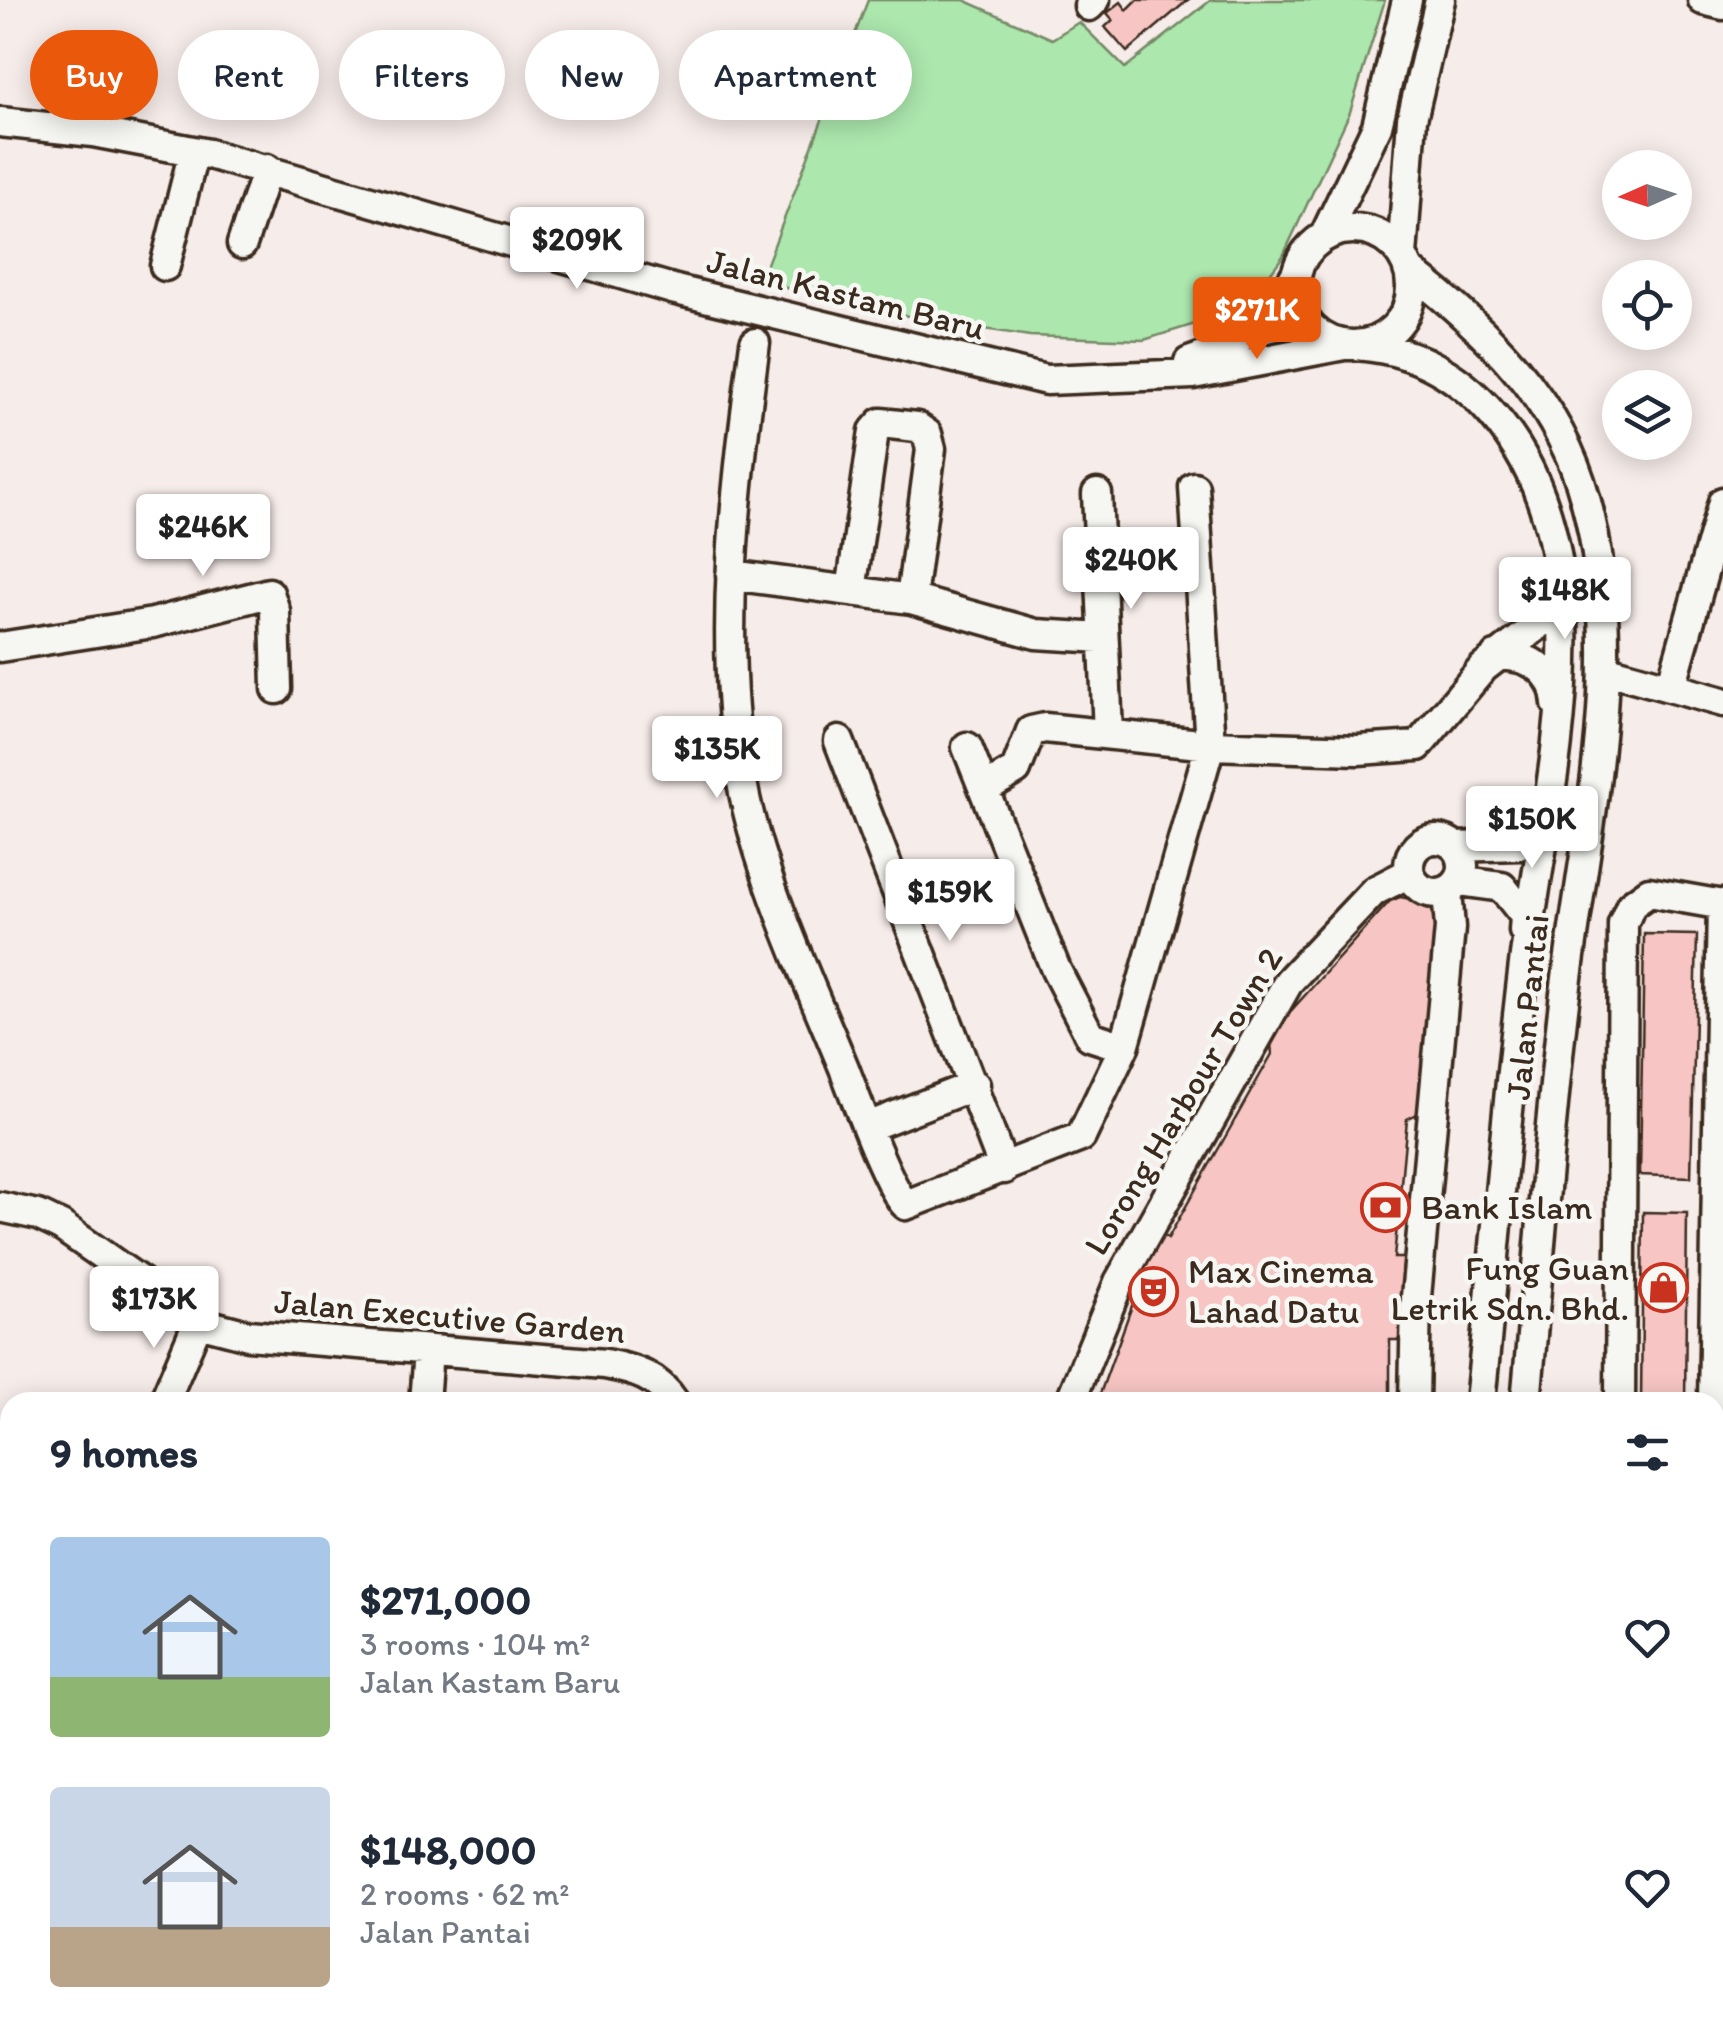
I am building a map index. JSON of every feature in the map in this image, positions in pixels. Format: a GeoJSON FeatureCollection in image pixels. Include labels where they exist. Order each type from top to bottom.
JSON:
{"type":"FeatureCollection","features":[{"type":"Feature","properties":{"kind":"street"},"geometry":{"type":"LineString","coordinates":[[1324,237],[1377,126],[1407,0]]}},
{"type":"Feature","properties":{"kind":"street"},"geometry":{"type":"LineString","coordinates":[[1405,262],[1375,233],[1340,230],[1324,237],[1302,258],[1297,272],[1300,310],[1310,327],[1326,339],[1349,345],[1372,342],[1400,321],[1411,286],[1405,262],[1412,118],[1440,0]]}},
{"type":"Feature","properties":{"kind":"street"},"geometry":{"type":"LineString","coordinates":[[1703,0],[1723,6]]}},
{"type":"Feature","properties":{"kind":"street","name":"Jalan Kastam Baru"},"geometry":{"type":"LineString","coordinates":[[0,122],[76,130],[194,151],[267,169],[676,290],[1046,380],[1193,374],[1349,345]]}},
{"type":"Feature","properties":{"kind":"street"},"geometry":{"type":"LineString","coordinates":[[166,266],[194,151]]}},
{"type":"Feature","properties":{"kind":"street"},"geometry":{"type":"LineString","coordinates":[[242,244],[267,169]]}},
{"type":"Feature","properties":{"kind":"street","name":"Jalan Pantai"},"geometry":{"type":"LineString","coordinates":[[1405,262],[1486,338],[1549,412],[1586,498],[1603,618],[1604,669],[1562,1011],[1527,1392]]}},
{"type":"Feature","properties":{"kind":"street","name":"Jalan Kastam Baru"},"geometry":{"type":"LineString","coordinates":[[1154,373],[1222,351],[1260,326],[1282,300],[1297,272]]}},
{"type":"Feature","properties":{"kind":"street"},"geometry":{"type":"LineString","coordinates":[[755,343],[731,575],[734,694],[750,818],[810,985],[906,1206],[1081,1137],[1124,1047],[1210,744],[1194,487]]}},
{"type":"Feature","properties":{"kind":"street","name":"Jalan Pantai"},"geometry":{"type":"LineString","coordinates":[[1349,345],[1388,347],[1469,387],[1508,432],[1534,477],[1554,534],[1563,656],[1548,806],[1524,962],[1481,1392]]}},
{"type":"Feature","properties":{"kind":"street"},"geometry":{"type":"LineString","coordinates":[[851,591],[874,431],[881,423],[895,423],[927,434],[930,448],[912,599]]}},
{"type":"Feature","properties":{"kind":"street"},"geometry":{"type":"LineString","coordinates":[[1096,494],[1108,732]]}},
{"type":"Feature","properties":{"kind":"street"},"geometry":{"type":"LineString","coordinates":[[1671,687],[1723,502]]}},
{"type":"Feature","properties":{"kind":"street"},"geometry":{"type":"LineString","coordinates":[[984,789],[1016,770],[1030,730],[1062,728],[1210,744],[1358,750],[1418,746],[1496,656],[1550,616],[1558,574]]}},
{"type":"Feature","properties":{"kind":"street"},"geometry":{"type":"LineString","coordinates":[[731,575],[912,599],[1036,634],[1103,638]]}},
{"type":"Feature","properties":{"kind":"street"},"geometry":{"type":"LineString","coordinates":[[0,647],[153,622],[269,593],[275,611],[277,689]]}},
{"type":"Feature","properties":{"kind":"street"},"geometry":{"type":"LineString","coordinates":[[1496,656],[1527,659],[1540,667],[1556,694],[1557,710]]}},
{"type":"Feature","properties":{"kind":"street"},"geometry":{"type":"LineString","coordinates":[[1604,669],[1723,702]]}},
{"type":"Feature","properties":{"kind":"street"},"geometry":{"type":"LineString","coordinates":[[839,741],[1004,1169]]}},
{"type":"Feature","properties":{"kind":"street"},"geometry":{"type":"LineString","coordinates":[[967,747],[1056,970],[1090,1036],[1124,1047]]}},
{"type":"Feature","properties":{"kind":"street"},"geometry":{"type":"LineString","coordinates":[[1524,962],[1525,916],[1502,886],[1453,886],[1428,892],[1409,873],[1410,855],[1422,842],[1440,839],[1455,846],[1520,846],[1541,834],[1548,806]]}},
{"type":"Feature","properties":{"kind":"street"},"geometry":{"type":"LineString","coordinates":[[1414,1392],[1416,1296],[1453,886],[1463,863],[1455,846]]}},
{"type":"Feature","properties":{"kind":"street","name":"Lorong Harbour Town 2"},"geometry":{"type":"LineString","coordinates":[[1074,1392],[1118,1282],[1289,981],[1374,892],[1409,873]]}},
{"type":"Feature","properties":{"kind":"street"},"geometry":{"type":"LineString","coordinates":[[1620,1392],[1623,924],[1632,905],[1649,892],[1722,904],[1714,1392]]}},
{"type":"Feature","properties":{"kind":"street"},"geometry":{"type":"LineString","coordinates":[[870,1126],[975,1086]]}},
{"type":"Feature","properties":{"kind":"street","name":"Jalan Executive Garden"},"geometry":{"type":"LineString","coordinates":[[0,1207],[38,1215],[61,1226],[198,1322],[248,1335],[638,1370],[668,1392]]}},
{"type":"Feature","properties":{"kind":"street"},"geometry":{"type":"LineString","coordinates":[[168,1392],[198,1322]]}},
{"type":"Feature","properties":{"kind":"street"},"geometry":{"type":"LineString","coordinates":[[425,1392],[428,1352]]}},
{"type":"Feature","properties":{"kind":"green space"},"geometry":{"type":"Polygon","coordinates":[[[868,0],[964,0],[1052,39],[1079,22],[1125,68],[1211,0],[1385,0],[1350,112],[1283,256],[1258,290],[1211,319],[1144,340],[1030,336],[930,321],[760,282],[822,120],[912,120],[912,30],[857,30],[868,0]]]}},
{"type":"Feature","properties":{"kind":"building"},"geometry":{"type":"Polygon","coordinates":[[[1137,0],[1188,0],[1127,52],[1105,27],[1113,20],[1107,13],[1121,2],[1127,10],[1137,0]]]}},
{"type":"Feature","properties":{"kind":"building"},"geometry":{"type":"Polygon","coordinates":[[[1400,897],[1426,902],[1441,924],[1427,1109],[1407,1119],[1394,1258],[1405,1258],[1402,1340],[1390,1340],[1390,1392],[1101,1392],[1137,1292],[1125,1287],[1157,1232],[1168,1238],[1272,1054],[1270,1034],[1390,901],[1400,897]]]}},
{"type":"Feature","properties":{"kind":"building"},"geometry":{"type":"Polygon","coordinates":[[[1644,934],[1697,935],[1691,1177],[1640,1175],[1644,934]]]}},
{"type":"Feature","properties":{"kind":"building"},"geometry":{"type":"Polygon","coordinates":[[[1643,1212],[1687,1213],[1685,1392],[1641,1392],[1643,1212]]]}},
{"type":"Feature","properties":{"kind":"place","name":"Bank Islam"},"geometry":{"type":"Point","coordinates":[1386,1207]}},
{"type":"Feature","properties":{"kind":"place","name":"Fung Guan Letrik Sdn. Bhd."},"geometry":{"type":"Point","coordinates":[1664,1288]}},
{"type":"Feature","properties":{"kind":"place","name":"Max Cinema Lahad Datu"},"geometry":{"type":"Point","coordinates":[1153,1291]}}]}
